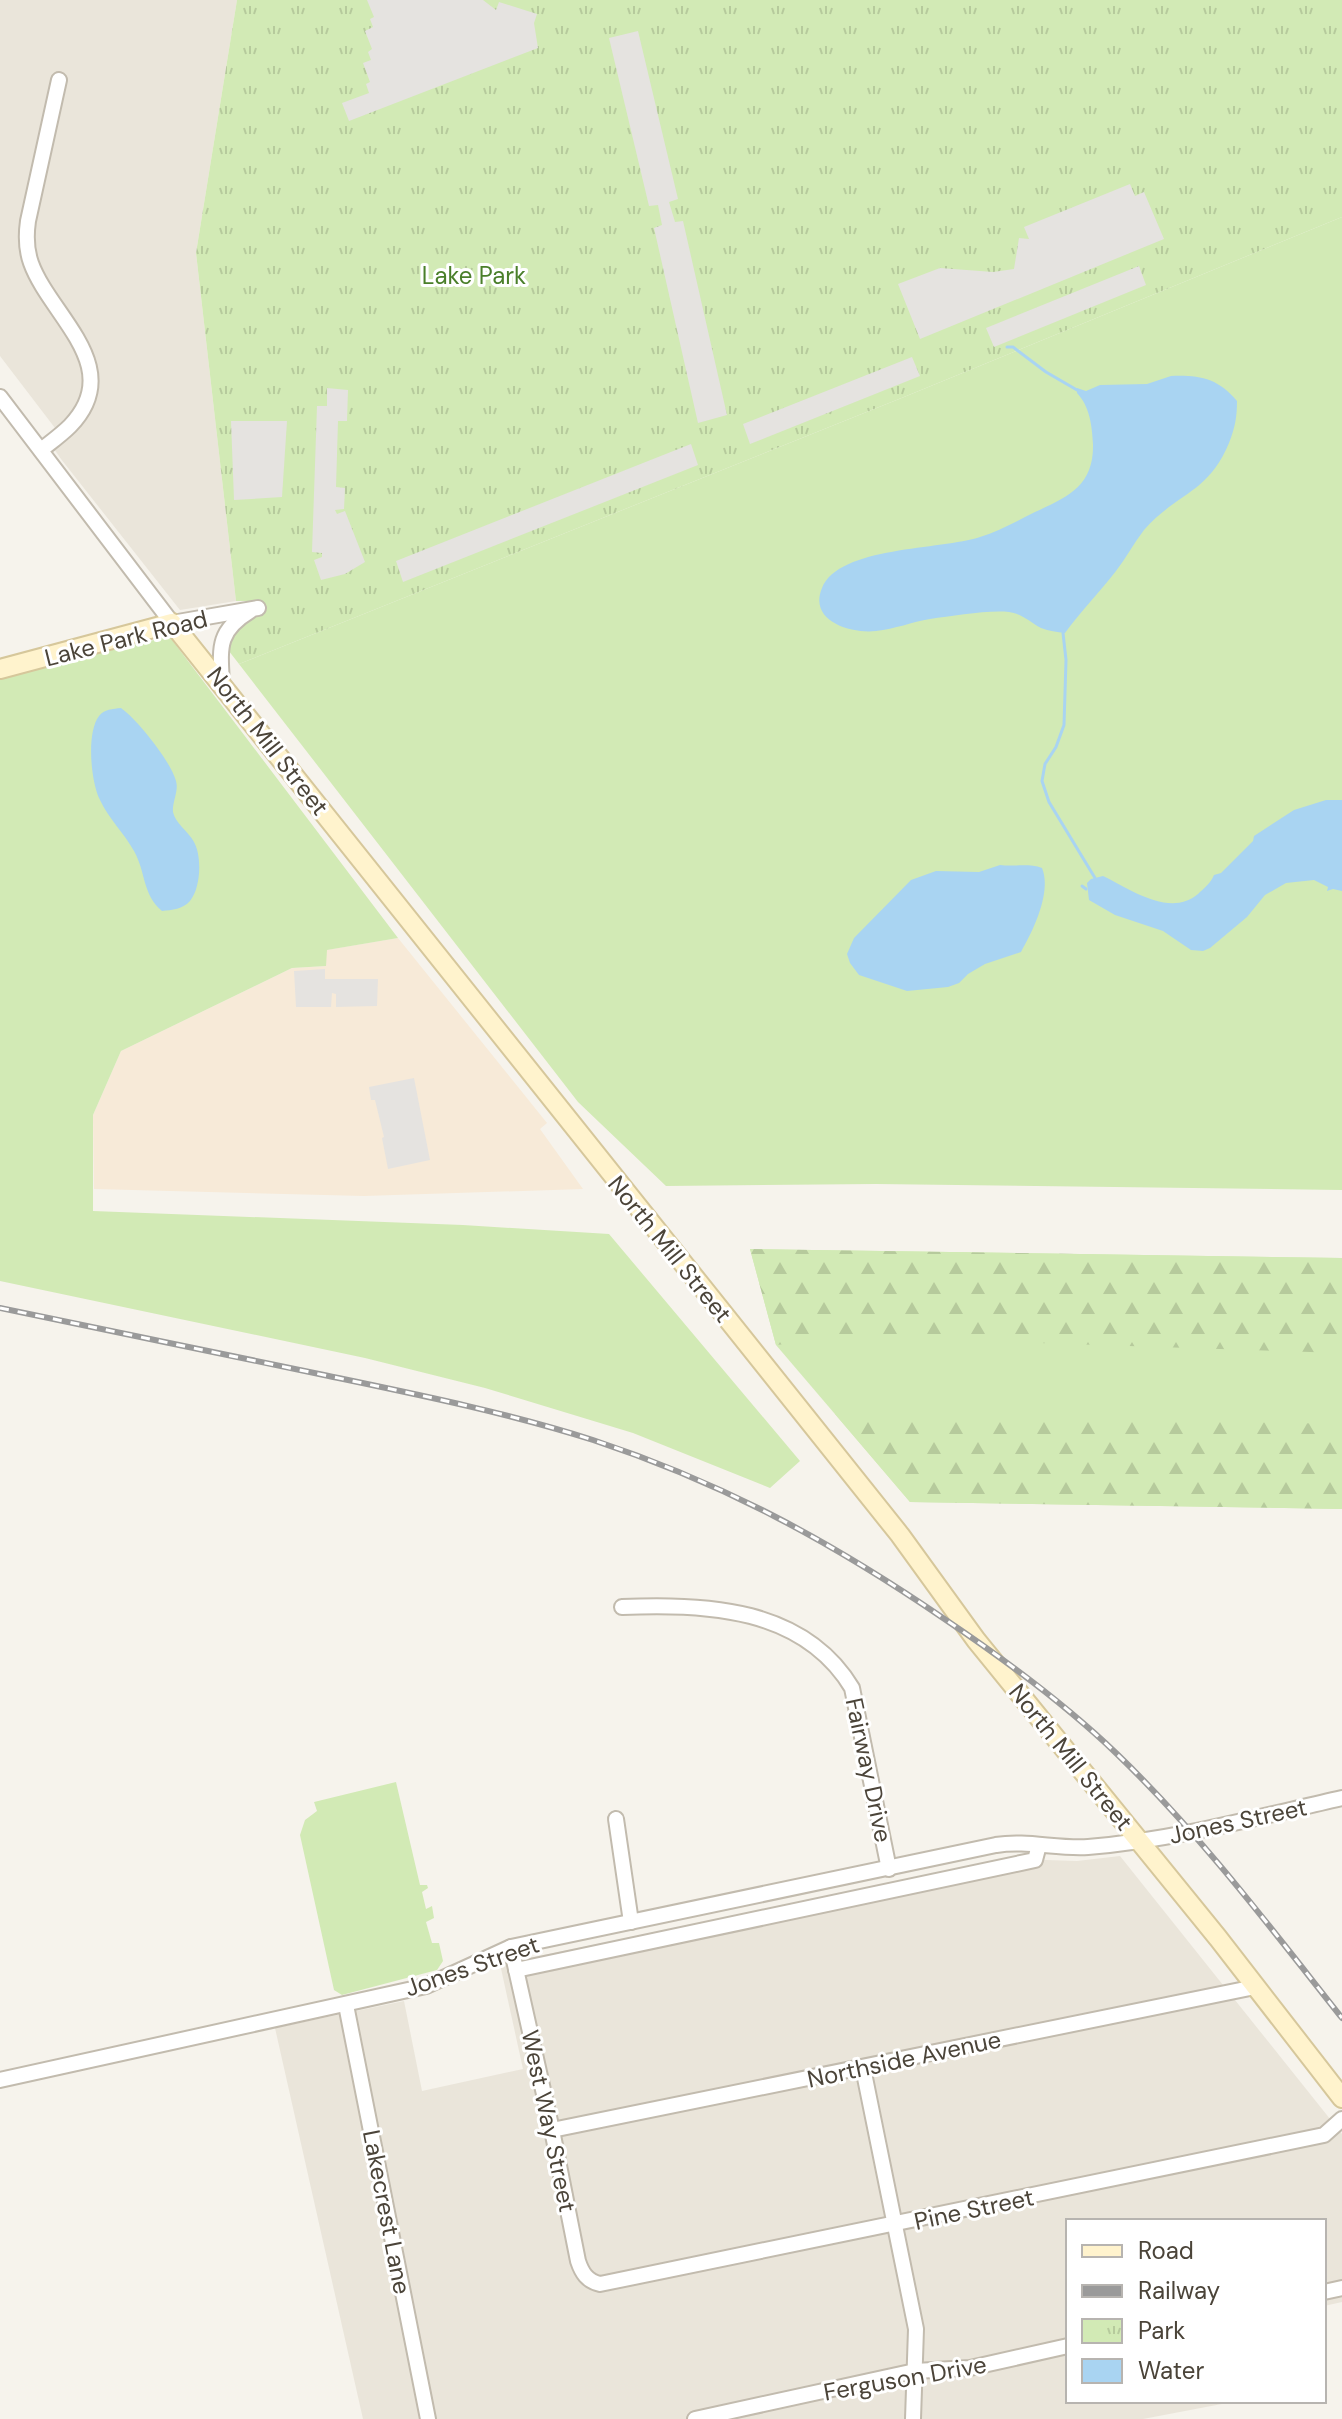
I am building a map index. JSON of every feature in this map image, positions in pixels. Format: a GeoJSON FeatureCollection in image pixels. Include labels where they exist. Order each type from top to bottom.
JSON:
{"type":"FeatureCollection","features":[{"type":"Feature","properties":{"kind":"main road","name":"Lake Park Road"},"geometry":{"type":"LineString","coordinates":[[0,669],[172,623]]}},
{"type":"Feature","properties":{"kind":"main road","name":"North Mill Street"},"geometry":{"type":"LineString","coordinates":[[172,623],[900,1535],[976,1640],[1342,2098]]}},
{"type":"Feature","properties":{"kind":"street"},"geometry":{"type":"LineString","coordinates":[[41,450],[76,419],[85,402],[90,376],[88,359],[81,344],[35,273],[27,244],[28,221],[59,80]]}},
{"type":"Feature","properties":{"kind":"street","name":"North Mill Street"},"geometry":{"type":"LineString","coordinates":[[0,397],[172,623]]}},
{"type":"Feature","properties":{"kind":"street","name":"Lake Park Road"},"geometry":{"type":"LineString","coordinates":[[172,623],[255,609],[233,623],[222,640],[222,683]]}},
{"type":"Feature","properties":{"kind":"street","name":"Fairway Drive"},"geometry":{"type":"LineString","coordinates":[[622,1607],[704,1607],[744,1614],[778,1624],[797,1634],[819,1648],[841,1669],[852,1688],[889,1869]]}},
{"type":"Feature","properties":{"kind":"street"},"geometry":{"type":"LineString","coordinates":[[1340,1799],[1342,1816]]}},
{"type":"Feature","properties":{"kind":"street","name":"Jones Street"},"geometry":{"type":"LineString","coordinates":[[0,2080],[426,1986],[511,1947],[996,1845],[1089,1847],[1168,1837],[1340,1799]]}},
{"type":"Feature","properties":{"kind":"street"},"geometry":{"type":"LineString","coordinates":[[616,1819],[631,1922]]}},
{"type":"Feature","properties":{"kind":"street","name":"Jones Street"},"geometry":{"type":"LineString","coordinates":[[516,1970],[1035,1860],[1039,1845]]}},
{"type":"Feature","properties":{"kind":"street","name":"West Way Street"},"geometry":{"type":"LineString","coordinates":[[511,1947],[578,2261],[582,2273],[592,2282],[600,2284]]}},
{"type":"Feature","properties":{"kind":"street","name":"Northside Avenue"},"geometry":{"type":"LineString","coordinates":[[552,2130],[1255,1987]]}},
{"type":"Feature","properties":{"kind":"street","name":"Lakecrest Lane"},"geometry":{"type":"LineString","coordinates":[[346,2005],[428,2419]]}},
{"type":"Feature","properties":{"kind":"street"},"geometry":{"type":"LineString","coordinates":[[863,2068],[916,2329],[913,2419]]}},
{"type":"Feature","properties":{"kind":"street","name":"Pine Street"},"geometry":{"type":"LineString","coordinates":[[600,2284],[1324,2135],[1342,2119]]}},
{"type":"Feature","properties":{"kind":"street","name":"Ferguson Drive"},"geometry":{"type":"LineString","coordinates":[[695,2419],[915,2371],[970,2368],[1066,2346]]}},
{"type":"Feature","properties":{"kind":"shaded area"},"geometry":{"type":"Polygon","coordinates":[[[0,0],[237,0],[196,253],[236,601],[180,610],[61,459],[45,436],[55,428],[0,356],[0,0]]]}},
{"type":"Feature","properties":{"kind":"shaded area"},"geometry":{"type":"Polygon","coordinates":[[[367,0],[483,0],[496,10],[499,2],[537,14],[534,23],[538,48],[349,121],[342,103],[369,93],[366,84],[370,82],[363,63],[371,60],[368,52],[372,49],[365,31],[373,27],[370,19],[374,17],[367,0]]]}},
{"type":"Feature","properties":{"kind":"shaded area"},"geometry":{"type":"Polygon","coordinates":[[[638,31],[678,199],[669,202],[675,222],[683,221],[727,415],[698,423],[654,228],[662,225],[658,205],[649,206],[609,38],[638,31]]]}},
{"type":"Feature","properties":{"kind":"shaded area"},"geometry":{"type":"Polygon","coordinates":[[[1130,184],[1135,196],[1144,192],[1164,239],[920,339],[898,284],[940,268],[993,272],[1014,269],[1019,238],[1029,239],[1024,227],[1130,184]]]}},
{"type":"Feature","properties":{"kind":"shaded area"},"geometry":{"type":"Polygon","coordinates":[[[1139,266],[1146,285],[994,347],[986,328],[1139,266]]]}},
{"type":"Feature","properties":{"kind":"shaded area"},"geometry":{"type":"Polygon","coordinates":[[[912,357],[920,376],[750,444],[743,424],[912,357]]]}},
{"type":"Feature","properties":{"kind":"shaded area"},"geometry":{"type":"Polygon","coordinates":[[[327,388],[348,390],[347,421],[338,421],[336,487],[345,488],[344,509],[335,510],[337,514],[345,511],[365,562],[345,574],[321,580],[314,560],[322,557],[322,553],[312,552],[317,406],[327,406],[327,388]]]}},
{"type":"Feature","properties":{"kind":"shaded area"},"geometry":{"type":"Polygon","coordinates":[[[231,421],[287,421],[282,497],[234,500],[231,421]]]}},
{"type":"Feature","properties":{"kind":"shaded area"},"geometry":{"type":"Polygon","coordinates":[[[691,444],[698,465],[403,582],[396,561],[691,444]]]}},
{"type":"Feature","properties":{"kind":"shaded area"},"geometry":{"type":"Polygon","coordinates":[[[398,938],[547,1123],[540,1129],[583,1189],[364,1196],[94,1189],[93,1115],[121,1051],[292,968],[326,966],[326,950],[398,938]]]}},
{"type":"Feature","properties":{"kind":"shaded area"},"geometry":{"type":"Polygon","coordinates":[[[325,969],[325,979],[378,979],[377,1006],[336,1007],[336,994],[332,993],[331,1007],[296,1007],[294,971],[325,969]]]}},
{"type":"Feature","properties":{"kind":"shaded area"},"geometry":{"type":"Polygon","coordinates":[[[414,1078],[430,1160],[388,1169],[384,1137],[369,1087],[414,1078]]]}},
{"type":"Feature","properties":{"kind":"shaded area"},"geometry":{"type":"Polygon","coordinates":[[[1120,1856],[1342,2134],[1342,2302],[1326,2306],[1326,2219],[1066,2219],[1066,2403],[1227,2403],[1143,2419],[363,2419],[275,2028],[404,2001],[422,2091],[523,2069],[500,1964],[1013,1859],[1077,1861],[1120,1856]]]}},
{"type":"Feature","properties":{"kind":"green space","name":"Lake Park"},"geometry":{"type":"Polygon","coordinates":[[[237,0],[1342,0],[1342,217],[239,664],[225,646],[239,627],[259,615],[257,601],[236,601],[196,253],[237,0]]]}},
{"type":"Feature","properties":{"kind":"green space"},"geometry":{"type":"Polygon","coordinates":[[[1342,217],[1342,1190],[876,1184],[666,1186],[578,1102],[239,664],[904,397],[1342,217]]]}},
{"type":"Feature","properties":{"kind":"green space"},"geometry":{"type":"Polygon","coordinates":[[[169,636],[398,938],[327,950],[326,966],[292,968],[121,1051],[93,1115],[93,1211],[463,1225],[609,1234],[800,1461],[770,1488],[633,1433],[485,1388],[365,1358],[0,1281],[0,676],[169,636]]]}},
{"type":"Feature","properties":{"kind":"green space"},"geometry":{"type":"Polygon","coordinates":[[[750,1249],[1342,1258],[1342,1509],[910,1502],[776,1345],[750,1249]]]}},
{"type":"Feature","properties":{"kind":"green space"},"geometry":{"type":"Polygon","coordinates":[[[750,1249],[1342,1258],[1342,1353],[856,1337],[776,1345],[750,1249]]]}},
{"type":"Feature","properties":{"kind":"green space"},"geometry":{"type":"Polygon","coordinates":[[[835,1414],[1342,1424],[1342,1509],[910,1502],[835,1414]]]}},
{"type":"Feature","properties":{"kind":"green space"},"geometry":{"type":"Polygon","coordinates":[[[396,1782],[420,1885],[427,1885],[428,1888],[422,1892],[426,1909],[432,1906],[434,1918],[426,1922],[432,1943],[439,1943],[443,1961],[437,1970],[342,1995],[334,1990],[300,1835],[305,1820],[317,1811],[314,1802],[396,1782]]]}},
{"type":"Feature","properties":{"kind":"water"},"geometry":{"type":"Polygon","coordinates":[[[1171,376],[1190,376],[1215,383],[1237,401],[1229,443],[1211,473],[1144,530],[1116,571],[1065,633],[1041,628],[1009,612],[959,615],[866,631],[844,627],[826,617],[819,599],[822,588],[832,574],[848,564],[893,552],[980,537],[1059,501],[1077,488],[1089,470],[1093,444],[1090,417],[1077,388],[1086,391],[1100,385],[1147,384],[1171,376]]]}},
{"type":"Feature","properties":{"kind":"water"},"geometry":{"type":"Polygon","coordinates":[[[121,708],[168,763],[177,785],[174,816],[197,848],[199,872],[194,895],[177,909],[162,911],[151,897],[134,851],[97,792],[92,770],[92,734],[103,712],[121,708]]]}},
{"type":"Feature","properties":{"kind":"water"},"geometry":{"type":"Polygon","coordinates":[[[1326,800],[1342,800],[1342,891],[1327,891],[1328,887],[1314,880],[1286,883],[1265,895],[1247,917],[1203,951],[1191,950],[1163,931],[1115,915],[1089,900],[1087,883],[1103,876],[1150,899],[1175,903],[1187,901],[1198,894],[1214,875],[1221,873],[1253,841],[1254,836],[1294,810],[1326,800]]]}},
{"type":"Feature","properties":{"kind":"water"},"geometry":{"type":"Polygon","coordinates":[[[1000,865],[1042,868],[1043,900],[1021,952],[985,964],[959,983],[948,987],[907,991],[859,975],[850,963],[847,954],[854,938],[911,880],[936,871],[979,872],[1000,865]]]}},
{"type":"Feature","properties":{"kind":"waterway"},"geometry":{"type":"LineString","coordinates":[[1007,347],[1013,347],[1077,390]]}},
{"type":"Feature","properties":{"kind":"waterway"},"geometry":{"type":"LineString","coordinates":[[1063,633],[1066,660],[1064,725],[1056,747],[1045,764],[1042,781],[1049,802],[1095,878]]}},
{"type":"Feature","properties":{"kind":"waterway"},"geometry":{"type":"LineString","coordinates":[[1082,886],[1086,889]]}},
{"type":"Feature","properties":{"kind":"railway"},"geometry":{"type":"LineString","coordinates":[[0,1308],[392,1389],[527,1421],[641,1457],[774,1516],[859,1564],[943,1618],[1033,1682],[1097,1735],[1206,1849],[1342,2018]]}}]}
